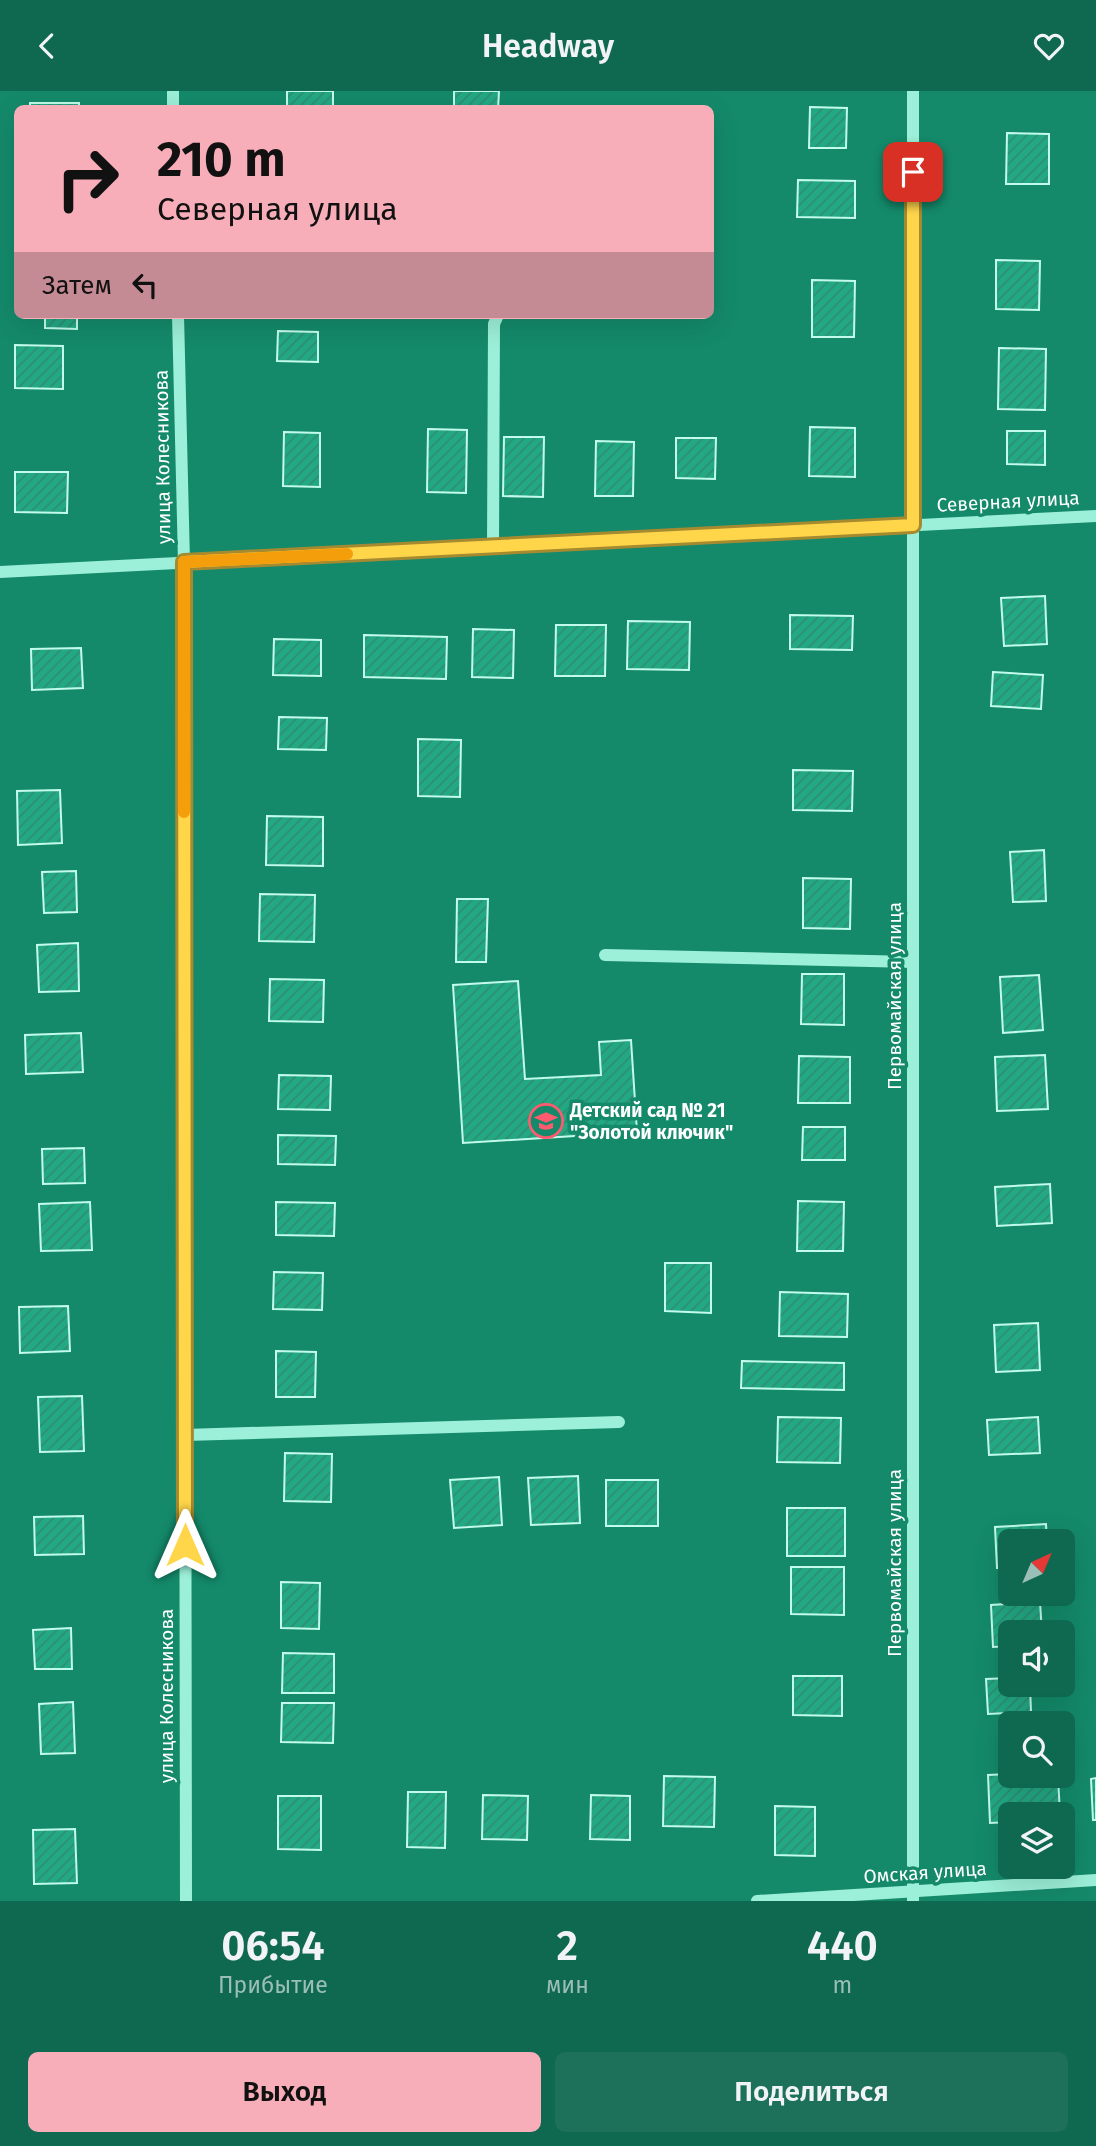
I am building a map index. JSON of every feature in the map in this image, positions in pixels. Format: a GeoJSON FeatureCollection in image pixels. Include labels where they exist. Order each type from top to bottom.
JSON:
{"type":"FeatureCollection","features":[{"type":"Feature","properties":{"kind":"street","name":"Первомайская улица"},"geometry":{"type":"LineString","coordinates":[[913,91],[913,1897]]}},
{"type":"Feature","properties":{"kind":"street","name":"улица Колесникова"},"geometry":{"type":"LineString","coordinates":[[178,319],[184,562],[186,1901]]}},
{"type":"Feature","properties":{"kind":"street"},"geometry":{"type":"LineString","coordinates":[[493,546],[494,324],[496,319]]}},
{"type":"Feature","properties":{"kind":"street","name":"Северная улица"},"geometry":{"type":"LineString","coordinates":[[0,572],[1096,516]]}},
{"type":"Feature","properties":{"kind":"street"},"geometry":{"type":"LineString","coordinates":[[605,955],[913,962]]}},
{"type":"Feature","properties":{"kind":"street"},"geometry":{"type":"LineString","coordinates":[[185,1435],[619,1422]]}},
{"type":"Feature","properties":{"kind":"street","name":"Омская улица"},"geometry":{"type":"LineString","coordinates":[[757,1901],[913,1897],[1096,1880]]}},
{"type":"Feature","properties":{"kind":"building"},"geometry":{"type":"Polygon","coordinates":[[[287,91],[333,91],[333,105],[287,105],[287,91]]]}},
{"type":"Feature","properties":{"kind":"building"},"geometry":{"type":"Polygon","coordinates":[[[454,91],[499,91],[498,105],[454,105],[454,91]]]}},
{"type":"Feature","properties":{"kind":"building"},"geometry":{"type":"Polygon","coordinates":[[[30,103],[79,103],[79,105],[30,103]]]}},
{"type":"Feature","properties":{"kind":"building"},"geometry":{"type":"Polygon","coordinates":[[[810,107],[847,108],[846,148],[809,148],[810,107]]]}},
{"type":"Feature","properties":{"kind":"building"},"geometry":{"type":"Polygon","coordinates":[[[1007,133],[1049,134],[1049,184],[1006,184],[1007,133]]]}},
{"type":"Feature","properties":{"kind":"building"},"geometry":{"type":"Polygon","coordinates":[[[798,180],[855,181],[855,218],[797,217],[798,180]]]}},
{"type":"Feature","properties":{"kind":"building"},"geometry":{"type":"Polygon","coordinates":[[[996,260],[1040,261],[1039,310],[996,309],[996,260]]]}},
{"type":"Feature","properties":{"kind":"building"},"geometry":{"type":"Polygon","coordinates":[[[812,280],[855,281],[854,337],[812,337],[812,280]]]}},
{"type":"Feature","properties":{"kind":"building"},"geometry":{"type":"Polygon","coordinates":[[[45,319],[77,319],[77,329],[45,328],[45,319]]]}},
{"type":"Feature","properties":{"kind":"building"},"geometry":{"type":"Polygon","coordinates":[[[278,331],[318,332],[318,362],[277,361],[278,331]]]}},
{"type":"Feature","properties":{"kind":"building"},"geometry":{"type":"Polygon","coordinates":[[[15,345],[63,346],[63,389],[15,388],[15,345]]]}},
{"type":"Feature","properties":{"kind":"building"},"geometry":{"type":"Polygon","coordinates":[[[999,348],[1046,349],[1045,410],[998,409],[999,348]]]}},
{"type":"Feature","properties":{"kind":"building"},"geometry":{"type":"Polygon","coordinates":[[[810,427],[855,428],[855,477],[809,476],[810,427]]]}},
{"type":"Feature","properties":{"kind":"building"},"geometry":{"type":"Polygon","coordinates":[[[428,429],[467,430],[466,493],[427,492],[428,429]]]}},
{"type":"Feature","properties":{"kind":"building"},"geometry":{"type":"Polygon","coordinates":[[[1007,431],[1045,431],[1045,465],[1007,464],[1007,431]]]}},
{"type":"Feature","properties":{"kind":"building"},"geometry":{"type":"Polygon","coordinates":[[[284,432],[320,433],[320,487],[283,486],[284,432]]]}},
{"type":"Feature","properties":{"kind":"building"},"geometry":{"type":"Polygon","coordinates":[[[504,437],[544,437],[543,497],[503,496],[504,437]]]}},
{"type":"Feature","properties":{"kind":"building"},"geometry":{"type":"Polygon","coordinates":[[[676,438],[716,438],[715,479],[676,478],[676,438]]]}},
{"type":"Feature","properties":{"kind":"building"},"geometry":{"type":"Polygon","coordinates":[[[596,441],[634,442],[633,496],[595,496],[596,441]]]}},
{"type":"Feature","properties":{"kind":"building"},"geometry":{"type":"Polygon","coordinates":[[[15,472],[68,472],[67,513],[15,512],[15,472]]]}},
{"type":"Feature","properties":{"kind":"building"},"geometry":{"type":"Polygon","coordinates":[[[1045,596],[1047,644],[1004,646],[1001,598],[1045,596]]]}},
{"type":"Feature","properties":{"kind":"building"},"geometry":{"type":"Polygon","coordinates":[[[790,615],[853,616],[852,650],[790,649],[790,615]]]}},
{"type":"Feature","properties":{"kind":"building"},"geometry":{"type":"Polygon","coordinates":[[[628,621],[690,622],[689,670],[627,669],[628,621]]]}},
{"type":"Feature","properties":{"kind":"building"},"geometry":{"type":"Polygon","coordinates":[[[556,625],[606,625],[605,676],[555,676],[556,625]]]}},
{"type":"Feature","properties":{"kind":"building"},"geometry":{"type":"Polygon","coordinates":[[[473,629],[514,630],[513,678],[472,677],[473,629]]]}},
{"type":"Feature","properties":{"kind":"building"},"geometry":{"type":"Polygon","coordinates":[[[364,635],[447,637],[446,679],[364,677],[364,635]]]}},
{"type":"Feature","properties":{"kind":"building"},"geometry":{"type":"Polygon","coordinates":[[[274,639],[321,640],[321,676],[273,675],[274,639]]]}},
{"type":"Feature","properties":{"kind":"building"},"geometry":{"type":"Polygon","coordinates":[[[81,648],[83,688],[32,690],[31,649],[81,648]]]}},
{"type":"Feature","properties":{"kind":"building"},"geometry":{"type":"Polygon","coordinates":[[[993,672],[1043,675],[1041,709],[991,706],[993,672]]]}},
{"type":"Feature","properties":{"kind":"building"},"geometry":{"type":"Polygon","coordinates":[[[279,717],[327,718],[326,750],[278,749],[279,717]]]}},
{"type":"Feature","properties":{"kind":"building"},"geometry":{"type":"Polygon","coordinates":[[[418,739],[461,740],[460,797],[418,796],[418,739]]]}},
{"type":"Feature","properties":{"kind":"building"},"geometry":{"type":"Polygon","coordinates":[[[793,770],[853,771],[852,811],[793,810],[793,770]]]}},
{"type":"Feature","properties":{"kind":"building"},"geometry":{"type":"Polygon","coordinates":[[[60,790],[62,843],[18,845],[17,791],[60,790]]]}},
{"type":"Feature","properties":{"kind":"building"},"geometry":{"type":"Polygon","coordinates":[[[267,816],[323,817],[323,866],[266,865],[267,816]]]}},
{"type":"Feature","properties":{"kind":"building"},"geometry":{"type":"Polygon","coordinates":[[[1044,850],[1046,901],[1013,902],[1010,852],[1044,850]]]}},
{"type":"Feature","properties":{"kind":"building"},"geometry":{"type":"Polygon","coordinates":[[[76,871],[77,912],[44,913],[42,872],[76,871]]]}},
{"type":"Feature","properties":{"kind":"building"},"geometry":{"type":"Polygon","coordinates":[[[803,878],[851,879],[850,929],[803,928],[803,878]]]}},
{"type":"Feature","properties":{"kind":"building"},"geometry":{"type":"Polygon","coordinates":[[[260,894],[315,895],[314,942],[259,941],[260,894]]]}},
{"type":"Feature","properties":{"kind":"building"},"geometry":{"type":"Polygon","coordinates":[[[457,899],[488,899],[486,962],[456,962],[457,899]]]}},
{"type":"Feature","properties":{"kind":"building"},"geometry":{"type":"Polygon","coordinates":[[[78,943],[79,991],[39,992],[37,945],[78,943]]]}},
{"type":"Feature","properties":{"kind":"building"},"geometry":{"type":"Polygon","coordinates":[[[802,974],[844,974],[844,1025],[801,1024],[802,974]]]}},
{"type":"Feature","properties":{"kind":"building"},"geometry":{"type":"Polygon","coordinates":[[[1039,975],[1043,1030],[1003,1033],[1000,977],[1039,975]]]}},
{"type":"Feature","properties":{"kind":"building"},"geometry":{"type":"Polygon","coordinates":[[[270,979],[324,980],[323,1022],[269,1021],[270,979]]]}},
{"type":"Feature","properties":{"kind":"building"},"geometry":{"type":"Polygon","coordinates":[[[518,981],[525,1079],[601,1075],[599,1042],[631,1040],[637,1132],[463,1143],[453,985],[518,981]]]}},
{"type":"Feature","properties":{"kind":"building"},"geometry":{"type":"Polygon","coordinates":[[[81,1033],[83,1072],[26,1074],[25,1035],[81,1033]]]}},
{"type":"Feature","properties":{"kind":"building"},"geometry":{"type":"Polygon","coordinates":[[[1045,1055],[1048,1109],[997,1111],[995,1057],[1045,1055]]]}},
{"type":"Feature","properties":{"kind":"building"},"geometry":{"type":"Polygon","coordinates":[[[799,1056],[850,1057],[850,1103],[798,1103],[799,1056]]]}},
{"type":"Feature","properties":{"kind":"building"},"geometry":{"type":"Polygon","coordinates":[[[279,1075],[331,1076],[330,1110],[278,1109],[279,1075]]]}},
{"type":"Feature","properties":{"kind":"building"},"geometry":{"type":"Polygon","coordinates":[[[803,1127],[845,1127],[845,1160],[802,1160],[803,1127]]]}},
{"type":"Feature","properties":{"kind":"building"},"geometry":{"type":"Polygon","coordinates":[[[278,1135],[336,1136],[335,1165],[278,1164],[278,1135]]]}},
{"type":"Feature","properties":{"kind":"building"},"geometry":{"type":"Polygon","coordinates":[[[84,1148],[85,1183],[43,1184],[42,1149],[84,1148]]]}},
{"type":"Feature","properties":{"kind":"building"},"geometry":{"type":"Polygon","coordinates":[[[1050,1184],[1052,1223],[997,1226],[995,1187],[1050,1184]]]}},
{"type":"Feature","properties":{"kind":"building"},"geometry":{"type":"Polygon","coordinates":[[[798,1201],[844,1202],[843,1251],[797,1251],[798,1201]]]}},
{"type":"Feature","properties":{"kind":"building"},"geometry":{"type":"Polygon","coordinates":[[[90,1202],[92,1250],[41,1251],[39,1204],[90,1202]]]}},
{"type":"Feature","properties":{"kind":"building"},"geometry":{"type":"Polygon","coordinates":[[[276,1202],[335,1203],[334,1236],[276,1235],[276,1202]]]}},
{"type":"Feature","properties":{"kind":"building"},"geometry":{"type":"Polygon","coordinates":[[[665,1263],[711,1263],[711,1313],[665,1311],[665,1263]]]}},
{"type":"Feature","properties":{"kind":"building"},"geometry":{"type":"Polygon","coordinates":[[[274,1272],[323,1273],[322,1310],[273,1309],[274,1272]]]}},
{"type":"Feature","properties":{"kind":"building"},"geometry":{"type":"Polygon","coordinates":[[[780,1292],[848,1294],[847,1337],[779,1336],[780,1292]]]}},
{"type":"Feature","properties":{"kind":"building"},"geometry":{"type":"Polygon","coordinates":[[[68,1306],[70,1351],[20,1353],[19,1307],[68,1306]]]}},
{"type":"Feature","properties":{"kind":"building"},"geometry":{"type":"Polygon","coordinates":[[[1038,1323],[1040,1370],[996,1372],[994,1325],[1038,1323]]]}},
{"type":"Feature","properties":{"kind":"building"},"geometry":{"type":"Polygon","coordinates":[[[276,1351],[316,1352],[315,1397],[276,1397],[276,1351]]]}},
{"type":"Feature","properties":{"kind":"building"},"geometry":{"type":"Polygon","coordinates":[[[742,1361],[844,1363],[844,1390],[741,1388],[742,1361]]]}},
{"type":"Feature","properties":{"kind":"building"},"geometry":{"type":"Polygon","coordinates":[[[82,1396],[84,1451],[40,1452],[38,1397],[82,1396]]]}},
{"type":"Feature","properties":{"kind":"building"},"geometry":{"type":"Polygon","coordinates":[[[778,1417],[841,1418],[840,1463],[777,1462],[778,1417]]]}},
{"type":"Feature","properties":{"kind":"building"},"geometry":{"type":"Polygon","coordinates":[[[1038,1417],[1040,1453],[989,1455],[987,1420],[1038,1417]]]}},
{"type":"Feature","properties":{"kind":"building"},"geometry":{"type":"Polygon","coordinates":[[[285,1453],[332,1454],[331,1502],[284,1501],[285,1453]]]}},
{"type":"Feature","properties":{"kind":"building"},"geometry":{"type":"Polygon","coordinates":[[[578,1476],[580,1523],[531,1525],[528,1478],[578,1476]]]}},
{"type":"Feature","properties":{"kind":"building"},"geometry":{"type":"Polygon","coordinates":[[[499,1477],[502,1525],[454,1528],[450,1480],[499,1477]]]}},
{"type":"Feature","properties":{"kind":"building"},"geometry":{"type":"Polygon","coordinates":[[[606,1480],[658,1480],[658,1526],[606,1526],[606,1480]]]}},
{"type":"Feature","properties":{"kind":"building"},"geometry":{"type":"Polygon","coordinates":[[[787,1508],[845,1508],[845,1556],[787,1556],[787,1508]]]}},
{"type":"Feature","properties":{"kind":"building"},"geometry":{"type":"Polygon","coordinates":[[[83,1516],[84,1554],[35,1555],[34,1517],[83,1516]]]}},
{"type":"Feature","properties":{"kind":"building"},"geometry":{"type":"Polygon","coordinates":[[[1046,1524],[1046,1529],[998,1529],[997,1568],[995,1527],[1046,1524]]]}},
{"type":"Feature","properties":{"kind":"building"},"geometry":{"type":"Polygon","coordinates":[[[791,1567],[844,1567],[844,1615],[791,1614],[791,1567]]]}},
{"type":"Feature","properties":{"kind":"building"},"geometry":{"type":"Polygon","coordinates":[[[281,1582],[320,1583],[319,1629],[281,1628],[281,1582]]]}},
{"type":"Feature","properties":{"kind":"building"},"geometry":{"type":"Polygon","coordinates":[[[991,1605],[1040,1607],[1041,1620],[998,1620],[998,1647],[993,1647],[991,1605]]]}},
{"type":"Feature","properties":{"kind":"building"},"geometry":{"type":"Polygon","coordinates":[[[71,1628],[72,1669],[35,1669],[33,1630],[71,1628]]]}},
{"type":"Feature","properties":{"kind":"building"},"geometry":{"type":"Polygon","coordinates":[[[283,1653],[334,1654],[334,1693],[282,1693],[283,1653]]]}},
{"type":"Feature","properties":{"kind":"building"},"geometry":{"type":"Polygon","coordinates":[[[793,1676],[842,1676],[842,1716],[793,1715],[793,1676]]]}},
{"type":"Feature","properties":{"kind":"building"},"geometry":{"type":"Polygon","coordinates":[[[998,1678],[998,1697],[1030,1697],[1031,1711],[998,1711],[998,1714],[988,1714],[986,1679],[998,1678]]]}},
{"type":"Feature","properties":{"kind":"building"},"geometry":{"type":"Polygon","coordinates":[[[73,1702],[75,1753],[41,1754],[39,1704],[73,1702]]]}},
{"type":"Feature","properties":{"kind":"building"},"geometry":{"type":"Polygon","coordinates":[[[282,1703],[334,1703],[333,1743],[281,1742],[282,1703]]]}},
{"type":"Feature","properties":{"kind":"building"},"geometry":{"type":"Polygon","coordinates":[[[988,1775],[998,1775],[998,1788],[1059,1788],[1059,1802],[998,1802],[998,1823],[990,1823],[988,1775]]]}},
{"type":"Feature","properties":{"kind":"building"},"geometry":{"type":"Polygon","coordinates":[[[664,1776],[715,1777],[714,1827],[663,1826],[664,1776]]]}},
{"type":"Feature","properties":{"kind":"building"},"geometry":{"type":"Polygon","coordinates":[[[1096,1778],[1096,1820],[1093,1820],[1091,1779],[1096,1778]]]}},
{"type":"Feature","properties":{"kind":"building"},"geometry":{"type":"Polygon","coordinates":[[[408,1792],[446,1792],[445,1848],[407,1847],[408,1792]]]}},
{"type":"Feature","properties":{"kind":"building"},"geometry":{"type":"Polygon","coordinates":[[[483,1795],[528,1796],[527,1840],[482,1839],[483,1795]]]}},
{"type":"Feature","properties":{"kind":"building"},"geometry":{"type":"Polygon","coordinates":[[[591,1795],[630,1796],[630,1840],[590,1839],[591,1795]]]}},
{"type":"Feature","properties":{"kind":"building"},"geometry":{"type":"Polygon","coordinates":[[[278,1796],[321,1796],[321,1850],[278,1849],[278,1796]]]}},
{"type":"Feature","properties":{"kind":"building"},"geometry":{"type":"Polygon","coordinates":[[[775,1806],[815,1807],[815,1856],[775,1855],[775,1806]]]}},
{"type":"Feature","properties":{"kind":"building"},"geometry":{"type":"Polygon","coordinates":[[[75,1829],[77,1883],[34,1884],[33,1830],[75,1829]]]}},
{"type":"Feature","properties":{"kind":"slow traffic"},"geometry":{"type":"LineString","coordinates":[[184,812],[184,562],[347,554]]}},
{"type":"Feature","properties":{"kind":"place","name":"Детский сад № 21 \"Золотой ключик\""},"geometry":{"type":"Point","coordinates":[546,1121]}},
{"type":"Feature","properties":{"kind":"route"},"geometry":{"type":"LineString","coordinates":[[185,1545],[184,562],[913,525],[913,172]]}}]}
